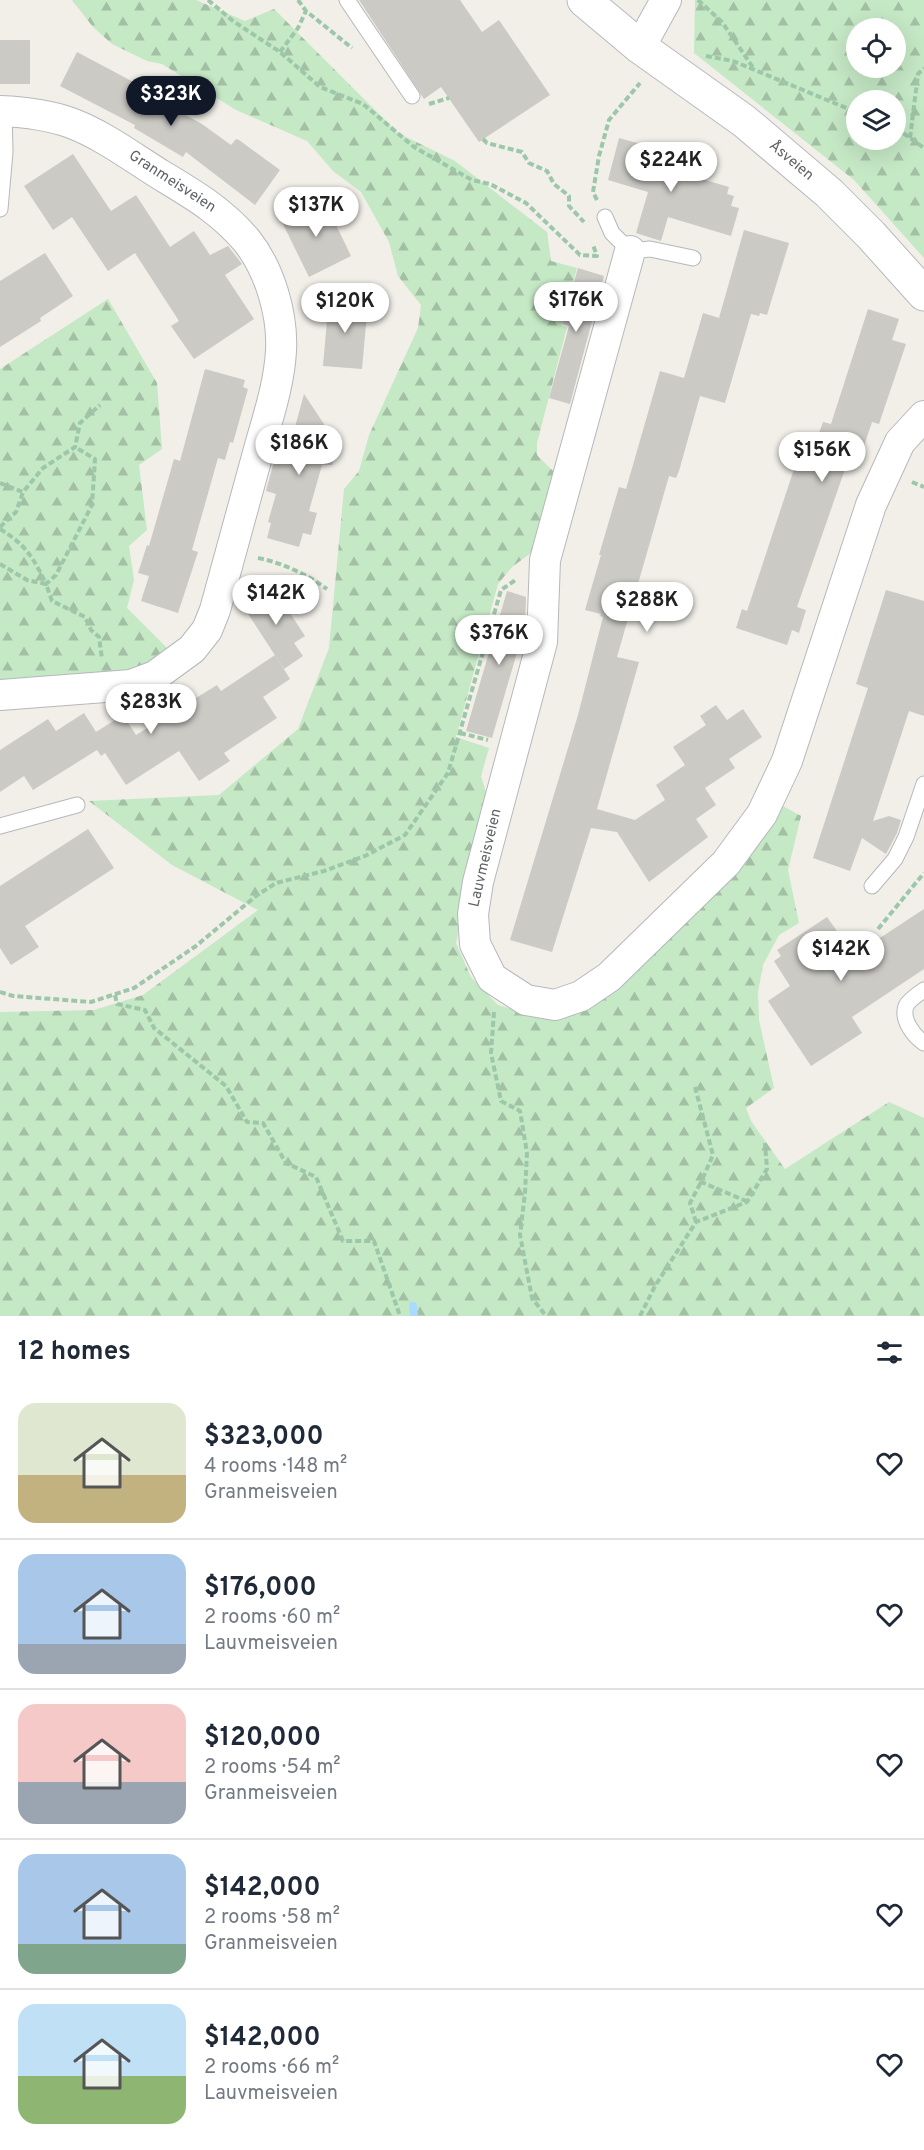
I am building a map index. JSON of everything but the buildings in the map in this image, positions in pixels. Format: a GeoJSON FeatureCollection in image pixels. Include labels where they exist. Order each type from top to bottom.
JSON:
{"type":"FeatureCollection","features":[{"type":"Feature","properties":{"kind":"street","name":"Åsveien"},"geometry":{"type":"LineString","coordinates":[[584,0],[640,46],[744,121],[829,193],[871,235],[924,294]]}},
{"type":"Feature","properties":{"kind":"street"},"geometry":{"type":"LineString","coordinates":[[640,46],[666,0]]}},
{"type":"Feature","properties":{"kind":"street","name":"Granmeisveien"},"geometry":{"type":"LineString","coordinates":[[0,695],[131,686],[155,675],[192,649],[207,630],[215,610],[274,394],[281,352],[280,324],[265,271],[249,243],[230,222],[209,204],[97,135],[71,123],[42,115],[2,111]]}},
{"type":"Feature","properties":{"kind":"street","name":"Lauvmeisveien"},"geometry":{"type":"LineString","coordinates":[[492,978],[475,944],[473,914],[478,882],[542,642],[545,560],[630,251]]}},
{"type":"Feature","properties":{"kind":"street"},"geometry":{"type":"LineString","coordinates":[[492,978],[526,1000],[555,1005],[581,996],[609,977],[726,864],[762,814],[787,761],[871,505],[900,442],[924,416]]}},
{"type":"Feature","properties":{"kind":"lane"},"geometry":{"type":"LineString","coordinates":[[347,0],[412,96]]}},
{"type":"Feature","properties":{"kind":"lane"},"geometry":{"type":"LineString","coordinates":[[0,209],[5,152],[2,111]]}},
{"type":"Feature","properties":{"kind":"lane"},"geometry":{"type":"LineString","coordinates":[[604,217],[612,233],[630,251],[650,249],[693,258]]}},
{"type":"Feature","properties":{"kind":"lane"},"geometry":{"type":"LineString","coordinates":[[872,886],[895,859],[906,837],[924,784]]}},
{"type":"Feature","properties":{"kind":"lane"},"geometry":{"type":"LineString","coordinates":[[0,826],[77,804]]}},
{"type":"Feature","properties":{"kind":"lane"},"geometry":{"type":"LineString","coordinates":[[924,990],[906,1006],[906,1020],[916,1038],[924,1043]]}},
{"type":"Feature","properties":{"kind":"path"},"geometry":{"type":"LineString","coordinates":[[208,0],[233,21],[280,52],[320,87],[363,104],[414,147],[472,180],[490,184],[526,203],[580,255],[597,256],[586,223],[569,206],[568,196],[554,184],[547,171],[530,164],[522,152],[487,143],[483,139]]}},
{"type":"Feature","properties":{"kind":"path"},"geometry":{"type":"LineString","coordinates":[[298,0],[306,11],[340,40],[371,61],[388,61]]}},
{"type":"Feature","properties":{"kind":"path"},"geometry":{"type":"LineString","coordinates":[[698,0],[722,22],[754,70]]}},
{"type":"Feature","properties":{"kind":"path"},"geometry":{"type":"LineString","coordinates":[[280,52],[298,28],[306,11]]}},
{"type":"Feature","properties":{"kind":"path"},"geometry":{"type":"LineString","coordinates":[[702,55],[733,61],[846,108]]}},
{"type":"Feature","properties":{"kind":"path"},"geometry":{"type":"LineString","coordinates":[[910,138],[918,74],[924,68]]}},
{"type":"Feature","properties":{"kind":"path"},"geometry":{"type":"LineString","coordinates":[[586,223],[604,217],[593,192],[601,147],[609,120],[641,81]]}},
{"type":"Feature","properties":{"kind":"path"},"geometry":{"type":"LineString","coordinates":[[906,135],[924,148]]}},
{"type":"Feature","properties":{"kind":"path"},"geometry":{"type":"LineString","coordinates":[[100,405],[80,423],[75,447],[43,468],[23,492],[16,512],[0,528],[20,541],[36,562],[52,601],[85,617],[91,630],[99,637],[105,688]]}},
{"type":"Feature","properties":{"kind":"path"},"geometry":{"type":"LineString","coordinates":[[46,584],[56,575],[92,505],[95,459],[75,447]]}},
{"type":"Feature","properties":{"kind":"path"},"geometry":{"type":"LineString","coordinates":[[0,483],[23,492]]}},
{"type":"Feature","properties":{"kind":"path"},"geometry":{"type":"LineString","coordinates":[[231,553],[266,560],[290,568],[310,577],[327,589]]}},
{"type":"Feature","properties":{"kind":"path"},"geometry":{"type":"LineString","coordinates":[[0,992],[13,996],[91,1002],[134,988],[196,946],[256,896],[276,883],[324,871],[364,856],[405,835],[448,773],[501,590],[545,560]]}},
{"type":"Feature","properties":{"kind":"path"},"geometry":{"type":"LineString","coordinates":[[0,564],[27,580],[46,584]]}},
{"type":"Feature","properties":{"kind":"path"},"geometry":{"type":"LineString","coordinates":[[460,733],[491,741]]}},
{"type":"Feature","properties":{"kind":"path"},"geometry":{"type":"LineString","coordinates":[[878,929],[924,873]]}},
{"type":"Feature","properties":{"kind":"path"},"geometry":{"type":"LineString","coordinates":[[492,978],[495,1000],[491,1053],[501,1101],[520,1111],[527,1152],[525,1193],[519,1235],[532,1298],[546,1316]]}},
{"type":"Feature","properties":{"kind":"path"},"geometry":{"type":"LineString","coordinates":[[115,995],[117,1004],[145,1010],[154,1028],[226,1086],[248,1122],[263,1123],[286,1163],[316,1177],[343,1242],[374,1241],[400,1316]]}},
{"type":"Feature","properties":{"kind":"path"},"geometry":{"type":"LineString","coordinates":[[695,1087],[713,1155],[690,1203],[696,1222]]}},
{"type":"Feature","properties":{"kind":"path"},"geometry":{"type":"LineString","coordinates":[[640,1316],[655,1286],[696,1222],[747,1202],[767,1169],[765,1143]]}},
{"type":"Feature","properties":{"kind":"path"},"geometry":{"type":"LineString","coordinates":[[701,1182],[747,1202]]}},
{"type":"Feature","properties":{"kind":"green space"},"geometry":{"type":"Polygon","coordinates":[[[72,0],[196,0],[245,21],[274,9],[398,133],[455,161],[547,232],[551,261],[577,268],[561,325],[567,327],[537,443],[537,455],[555,473],[531,553],[512,567],[498,584],[456,737],[489,748],[481,776],[489,802],[456,943],[471,977],[498,1005],[539,1017],[648,959],[783,806],[801,816],[788,870],[799,923],[779,935],[763,965],[758,992],[759,1020],[774,1088],[746,1108],[751,1121],[785,1169],[889,1102],[924,1118],[924,1316],[0,1316],[0,1012],[94,1010],[143,995],[258,910],[172,865],[89,801],[219,795],[298,729],[329,648],[344,489],[359,471],[369,435],[418,328],[421,305],[398,276],[389,242],[361,192],[333,171],[307,141],[236,110],[162,64],[147,61],[112,44],[93,27],[72,0]]]}},
{"type":"Feature","properties":{"kind":"green space"},"geometry":{"type":"Polygon","coordinates":[[[695,0],[924,0],[924,258],[854,180],[694,53],[695,0]]]}},
{"type":"Feature","properties":{"kind":"green space"},"geometry":{"type":"Polygon","coordinates":[[[108,299],[157,383],[162,449],[139,465],[147,530],[129,546],[134,580],[127,608],[171,652],[139,666],[107,675],[0,682],[0,369],[108,299]]]}},
{"type":"Feature","properties":{"kind":"waterway"},"geometry":{"type":"LineString","coordinates":[[413,1306],[414,1316]]}}]}
